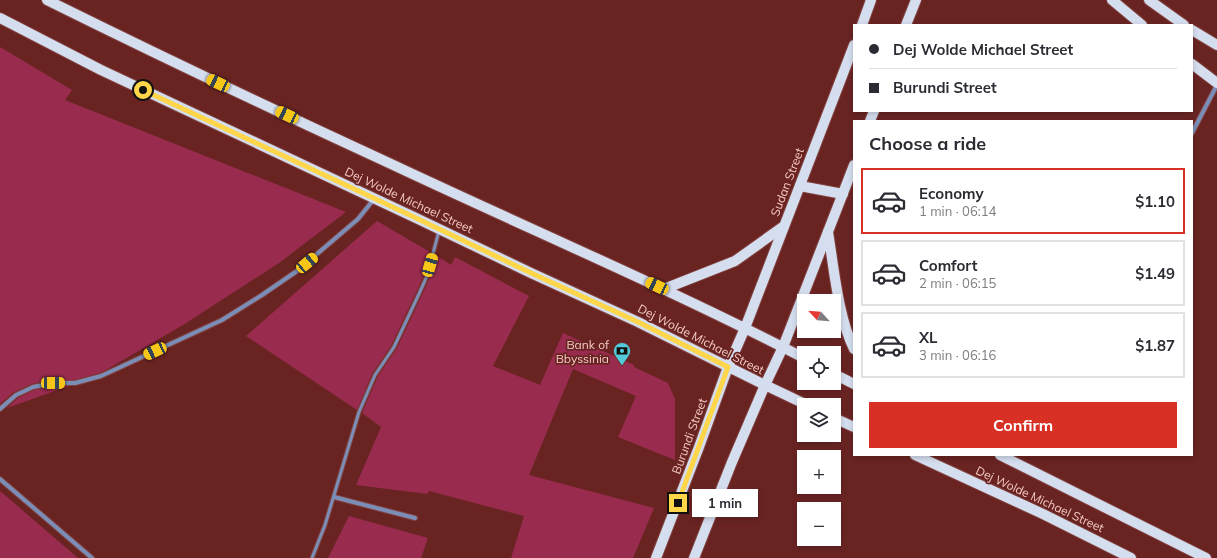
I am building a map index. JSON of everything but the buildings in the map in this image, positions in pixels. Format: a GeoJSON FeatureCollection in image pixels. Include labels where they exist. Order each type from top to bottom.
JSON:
{"type":"FeatureCollection","features":[{"type":"Feature","properties":{"kind":"main road","name":"Dej Wolde Michael Street"},"geometry":{"type":"LineString","coordinates":[[47,0],[129,41],[389,164],[664,289],[797,354]]}},
{"type":"Feature","properties":{"kind":"main road"},"geometry":{"type":"LineString","coordinates":[[862,24],[872,0]]}},
{"type":"Feature","properties":{"kind":"main road"},"geometry":{"type":"LineString","coordinates":[[906,24],[916,0]]}},
{"type":"Feature","properties":{"kind":"main road"},"geometry":{"type":"LineString","coordinates":[[1112,0],[1141,24]]}},
{"type":"Feature","properties":{"kind":"main road"},"geometry":{"type":"LineString","coordinates":[[1149,0],[1183,24]]}},
{"type":"Feature","properties":{"kind":"main road","name":"Dej Wolde Michael Street"},"geometry":{"type":"LineString","coordinates":[[0,18],[101,70],[638,322],[797,400]]}},
{"type":"Feature","properties":{"kind":"main road"},"geometry":{"type":"LineString","coordinates":[[1193,31],[1217,45]]}},
{"type":"Feature","properties":{"kind":"main road","name":"Sudan Street"},"geometry":{"type":"LineString","coordinates":[[728,367],[745,328],[853,48]]}},
{"type":"Feature","properties":{"kind":"main road"},"geometry":{"type":"LineString","coordinates":[[1193,65],[1217,84]]}},
{"type":"Feature","properties":{"kind":"main road"},"geometry":{"type":"LineString","coordinates":[[694,558],[732,462],[783,347],[853,168]]}},
{"type":"Feature","properties":{"kind":"main road"},"geometry":{"type":"LineString","coordinates":[[800,186],[843,194]]}},
{"type":"Feature","properties":{"kind":"main road"},"geometry":{"type":"LineString","coordinates":[[664,289],[735,261],[784,226]]}},
{"type":"Feature","properties":{"kind":"main road"},"geometry":{"type":"LineString","coordinates":[[828,231],[846,330],[853,347]]}},
{"type":"Feature","properties":{"kind":"main road","name":"Burundi Street"},"geometry":{"type":"LineString","coordinates":[[656,558],[728,367]]}},
{"type":"Feature","properties":{"kind":"main road"},"geometry":{"type":"LineString","coordinates":[[841,378],[853,384]]}},
{"type":"Feature","properties":{"kind":"main road"},"geometry":{"type":"LineString","coordinates":[[841,421],[853,427]]}},
{"type":"Feature","properties":{"kind":"main road","name":"Dej Wolde Michael Street"},"geometry":{"type":"LineString","coordinates":[[917,456],[1043,514],[1131,558]]}},
{"type":"Feature","properties":{"kind":"main road","name":"Dej Wolde Michael Street"},"geometry":{"type":"LineString","coordinates":[[1002,456],[1206,558]]}},
{"type":"Feature","properties":{"kind":"street"},"geometry":{"type":"LineString","coordinates":[[1193,130],[1217,84]]}},
{"type":"Feature","properties":{"kind":"street"},"geometry":{"type":"LineString","coordinates":[[0,409],[16,395],[33,387],[53,383],[75,383],[101,376],[222,320],[297,271],[358,219],[374,199]]}},
{"type":"Feature","properties":{"kind":"street"},"geometry":{"type":"LineString","coordinates":[[0,479],[92,558]]}},
{"type":"Feature","properties":{"kind":"street"},"geometry":{"type":"LineString","coordinates":[[334,497],[415,518]]}},
{"type":"Feature","properties":{"kind":"lane"},"geometry":{"type":"LineString","coordinates":[[312,558],[325,525],[359,412],[375,375],[394,347],[427,276],[440,229]]}},
{"type":"Feature","properties":{"kind":"place","name":"Bank of Bbyssinia"},"geometry":{"type":"Point","coordinates":[622,366]}},
{"type":"Feature","properties":{"kind":"route"},"geometry":{"type":"LineString","coordinates":[[143,90],[638,322],[728,367],[678,503]]}}]}
